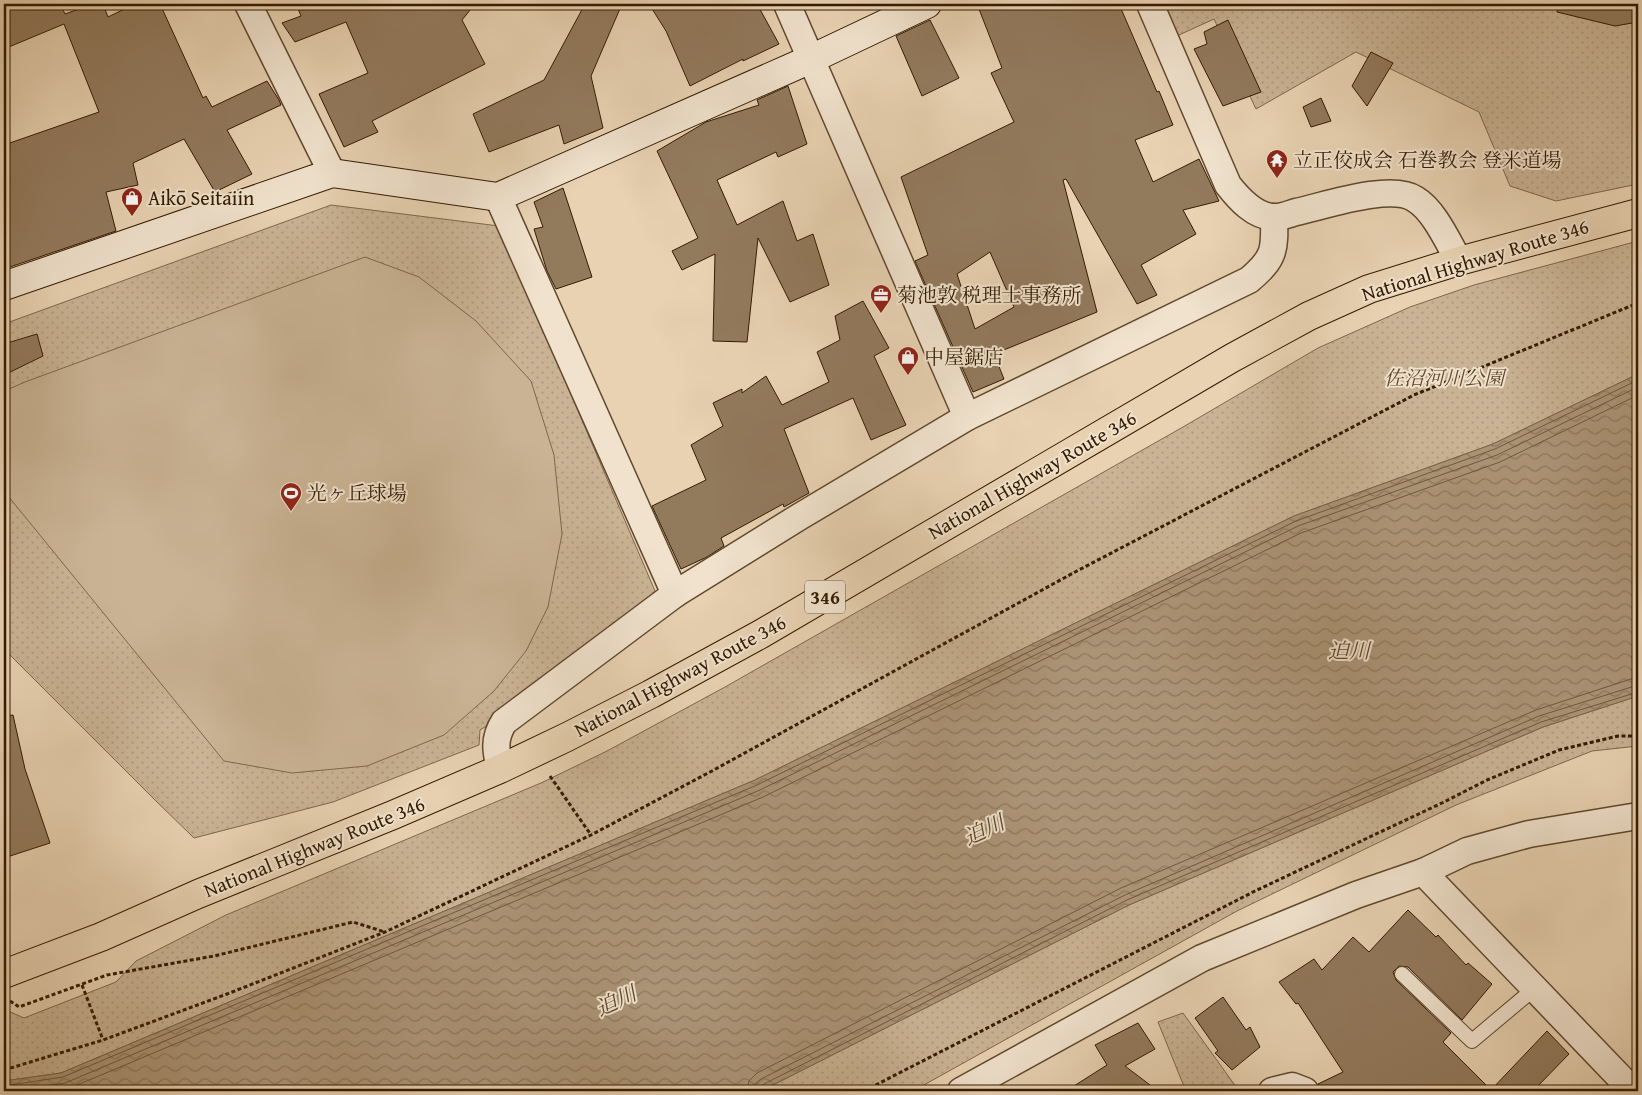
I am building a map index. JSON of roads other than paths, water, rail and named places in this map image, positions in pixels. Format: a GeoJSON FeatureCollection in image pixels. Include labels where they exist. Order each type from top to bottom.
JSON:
{"type":"FeatureCollection","features":[{"type":"Feature","properties":{"kind":"highway","name":"National Highway Route 346"},"geometry":{"type":"LineString","coordinates":[[5,987],[101,937],[198,894],[393,815],[500,769],[643,698],[761,634],[1277,332],[1309,316],[1369,290],[1459,261],[1638,213]]}},
{"type":"Feature","properties":{"kind":"street"},"geometry":{"type":"LineString","coordinates":[[248,4],[332,173]]}},
{"type":"Feature","properties":{"kind":"street"},"geometry":{"type":"LineString","coordinates":[[787,4],[967,417]]}},
{"type":"Feature","properties":{"kind":"street"},"geometry":{"type":"LineString","coordinates":[[4,286],[332,173],[498,197],[811,59],[927,4]]}},
{"type":"Feature","properties":{"kind":"street"},"geometry":{"type":"LineString","coordinates":[[1150,4],[1228,185],[1238,198],[1253,210],[1274,217],[1375,194],[1393,193],[1406,195],[1415,198],[1430,213],[1459,261]]}},
{"type":"Feature","properties":{"kind":"street"},"geometry":{"type":"LineString","coordinates":[[498,197],[675,594]]}},
{"type":"Feature","properties":{"kind":"street"},"geometry":{"type":"LineString","coordinates":[[500,769],[494,747],[498,730],[504,722],[675,594],[799,516],[967,417],[1250,280],[1263,268],[1274,252],[1274,217]]}},
{"type":"Feature","properties":{"kind":"street"},"geometry":{"type":"LineString","coordinates":[[961,1091],[1202,958],[1356,895],[1423,872],[1467,851],[1529,834],[1638,816]]}},
{"type":"Feature","properties":{"kind":"street"},"geometry":{"type":"LineString","coordinates":[[1423,872],[1633,1091]]}},
{"type":"Feature","properties":{"kind":"street"},"geometry":{"type":"LineString","coordinates":[[1272,1091],[1292,1086],[1305,1091]]}},
{"type":"Feature","properties":{"kind":"lane"},"geometry":{"type":"LineString","coordinates":[[1402,974],[1472,1041],[1535,988]]}},
{"type":"Feature","properties":{"kind":"water","name":"迫川"},"geometry":{"type":"Polygon","coordinates":[[[1638,374],[1638,696],[1543,727],[1129,905],[761,1091],[4,1091],[4,1081],[61,1073],[755,780],[1294,516],[1493,444],[1638,374]]]}},
{"type":"Feature","properties":{"kind":"place","name":"立正佼成会 石巻教会 登米道場"},"geometry":{"type":"Point","coordinates":[1277,179]}},
{"type":"Feature","properties":{"kind":"place","name":"Aikō Seitaiin"},"geometry":{"type":"Point","coordinates":[132,217]}},
{"type":"Feature","properties":{"kind":"place","name":"菊池敦 税理士事務所"},"geometry":{"type":"Point","coordinates":[881,314]}},
{"type":"Feature","properties":{"kind":"place","name":"中屋鋸店"},"geometry":{"type":"Point","coordinates":[908,376]}},
{"type":"Feature","properties":{"kind":"place","name":"光ヶ丘球場"},"geometry":{"type":"Point","coordinates":[291,512]}},
{"type":"Feature","properties":{"kind":"park label","name":"佐沼河川公園"},"geometry":{"type":"Point","coordinates":[1444,378]}}]}
